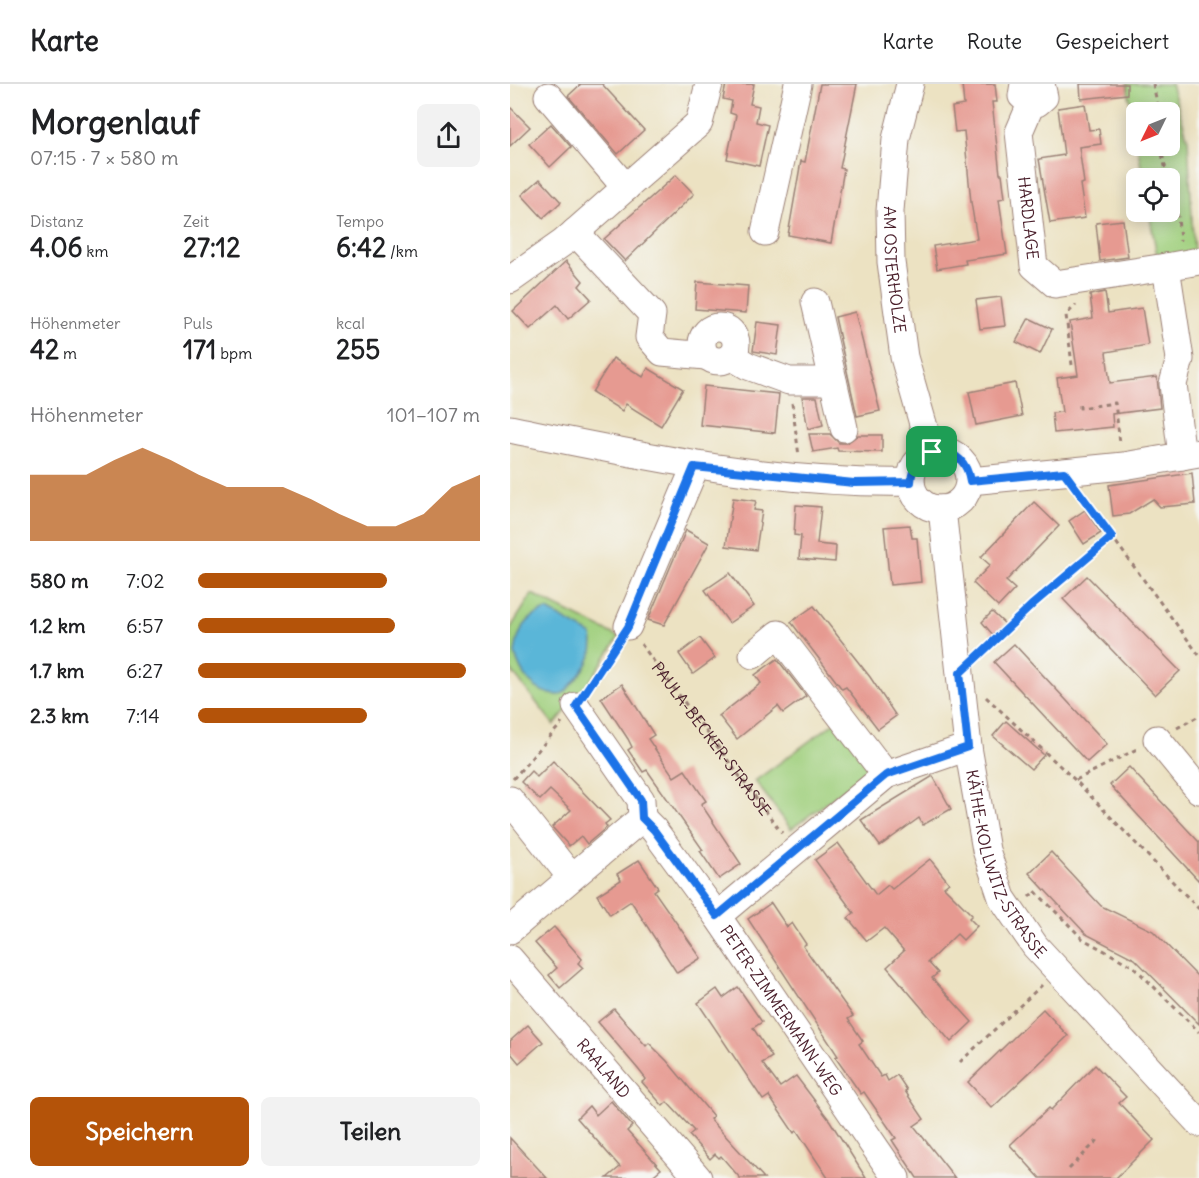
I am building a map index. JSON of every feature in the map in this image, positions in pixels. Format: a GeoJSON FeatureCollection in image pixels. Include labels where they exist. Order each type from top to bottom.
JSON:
{"type":"FeatureCollection","features":[{"type":"Feature","properties":{"kind":"street"},"geometry":{"type":"LineString","coordinates":[[510,280],[575,232],[699,123],[709,84]]}},
{"type":"Feature","properties":{"kind":"street"},"geometry":{"type":"LineString","coordinates":[[765,232],[798,84]]}},
{"type":"Feature","properties":{"kind":"street","name":"AM OSTERHOLZE"},"geometry":{"type":"LineString","coordinates":[[910,84],[896,138],[890,211],[891,262],[904,357],[932,452]]}},
{"type":"Feature","properties":{"kind":"street","name":"HARDLAGE"},"geometry":{"type":"LineString","coordinates":[[1032,91],[1019,132],[1034,266],[1055,284],[1199,261]]}},
{"type":"Feature","properties":{"kind":"street"},"geometry":{"type":"LineString","coordinates":[[548,96],[626,188]]}},
{"type":"Feature","properties":{"kind":"street"},"geometry":{"type":"LineString","coordinates":[[575,232],[652,314],[649,337],[662,351],[718,356],[789,381],[833,381]]}},
{"type":"Feature","properties":{"kind":"street"},"geometry":{"type":"LineString","coordinates":[[970,481],[1124,465],[1191,454],[1173,384],[1180,359],[1166,267]]}},
{"type":"Feature","properties":{"kind":"street"},"geometry":{"type":"LineString","coordinates":[[815,302],[844,428]]}},
{"type":"Feature","properties":{"kind":"street"},"geometry":{"type":"LineString","coordinates":[[510,429],[694,467],[854,483],[911,482]]}},
{"type":"Feature","properties":{"kind":"street"},"geometry":{"type":"LineString","coordinates":[[932,452],[948,452],[957,456],[964,463],[970,481],[961,500],[942,509],[921,502],[911,482],[915,466],[932,452]]}},
{"type":"Feature","properties":{"kind":"street"},"geometry":{"type":"LineString","coordinates":[[628,627],[694,467]]}},
{"type":"Feature","properties":{"kind":"street","name":"KÄTHE-KOLLWITZ-STRASSE"},"geometry":{"type":"LineString","coordinates":[[942,509],[968,747],[986,850],[1002,898],[1035,946],[1199,1123]]}},
{"type":"Feature","properties":{"kind":"street"},"geometry":{"type":"LineString","coordinates":[[753,655],[778,634],[886,775]]}},
{"type":"Feature","properties":{"kind":"street","name":"PETER-ZIMMERMANN-WEG"},"geometry":{"type":"LineString","coordinates":[[576,706],[641,800],[642,818],[654,830],[717,916],[896,1178]]}},
{"type":"Feature","properties":{"kind":"street"},"geometry":{"type":"LineString","coordinates":[[1157,739],[1199,790]]}},
{"type":"Feature","properties":{"kind":"street"},"geometry":{"type":"LineString","coordinates":[[717,916],[886,775],[968,747]]}},
{"type":"Feature","properties":{"kind":"street"},"geometry":{"type":"LineString","coordinates":[[510,800],[571,877]]}},
{"type":"Feature","properties":{"kind":"street"},"geometry":{"type":"LineString","coordinates":[[510,930],[642,818]]}},
{"type":"Feature","properties":{"kind":"street","name":"RAALAND"},"geometry":{"type":"LineString","coordinates":[[510,959],[698,1178]]}},
{"type":"Feature","properties":{"kind":"path"},"geometry":{"type":"LineString","coordinates":[[1153,84],[1157,102]]}},
{"type":"Feature","properties":{"kind":"path"},"geometry":{"type":"LineString","coordinates":[[1166,267],[1181,239],[1177,222]]}},
{"type":"Feature","properties":{"kind":"path"},"geometry":{"type":"LineString","coordinates":[[1072,365],[1066,315],[1082,298],[1080,281]]}},
{"type":"Feature","properties":{"kind":"path"},"geometry":{"type":"LineString","coordinates":[[789,381],[802,479]]}},
{"type":"Feature","properties":{"kind":"path"},"geometry":{"type":"LineString","coordinates":[[1080,405],[1080,408],[1115,403],[1124,465]]}},
{"type":"Feature","properties":{"kind":"path"},"geometry":{"type":"LineString","coordinates":[[1064,472],[1199,655]]}},
{"type":"Feature","properties":{"kind":"path"},"geometry":{"type":"LineString","coordinates":[[960,673],[1033,604],[1112,537]]}},
{"type":"Feature","properties":{"kind":"path"},"geometry":{"type":"LineString","coordinates":[[510,783],[576,706],[628,627]]}},
{"type":"Feature","properties":{"kind":"path","name":"PAULA-BECKER-STRASSE"},"geometry":{"type":"LineString","coordinates":[[628,627],[795,851]]}},
{"type":"Feature","properties":{"kind":"path"},"geometry":{"type":"LineString","coordinates":[[985,696],[1075,780],[1199,909]]}},
{"type":"Feature","properties":{"kind":"path"},"geometry":{"type":"LineString","coordinates":[[1012,913],[1035,891],[1083,939],[1134,967],[1199,1032]]}},
{"type":"Feature","properties":{"kind":"path"},"geometry":{"type":"LineString","coordinates":[[960,1062],[1057,970]]}},
{"type":"Feature","properties":{"kind":"path"},"geometry":{"type":"LineString","coordinates":[[1069,1168],[1096,1142],[1098,1137]]}},
{"type":"Feature","properties":{"kind":"green space"},"geometry":{"type":"Polygon","coordinates":[[[1127,84],[1171,84],[1176,102],[1130,102],[1127,84]]]}},
{"type":"Feature","properties":{"kind":"green space"},"geometry":{"type":"Polygon","coordinates":[[[1180,114],[1188,140],[1194,255],[1158,261],[1151,222],[1180,222],[1180,168],[1141,168],[1140,156],[1180,156],[1180,114]]]}},
{"type":"Feature","properties":{"kind":"green space"},"geometry":{"type":"Polygon","coordinates":[[[532,594],[619,637],[590,681],[554,725],[510,669],[510,629],[532,594]]]}},
{"type":"Feature","properties":{"kind":"green space"},"geometry":{"type":"Polygon","coordinates":[[[838,720],[873,768],[791,829],[755,781],[838,720]]]}},
{"type":"Feature","properties":{"kind":"water"},"geometry":{"type":"Polygon","coordinates":[[[547,610],[592,635],[590,659],[565,692],[559,695],[536,688],[525,676],[515,653],[518,638],[524,626],[533,617],[547,610]]]}},
{"type":"Feature","properties":{"kind":"building"},"geometry":{"type":"Polygon","coordinates":[[[581,84],[602,84],[644,130],[618,154],[568,96],[581,84]]]}},
{"type":"Feature","properties":{"kind":"building"},"geometry":{"type":"Polygon","coordinates":[[[726,84],[754,84],[750,104],[759,106],[756,122],[768,125],[759,166],[727,159],[736,115],[730,113],[732,101],[723,99],[726,84]]]}},
{"type":"Feature","properties":{"kind":"building"},"geometry":{"type":"Polygon","coordinates":[[[820,84],[857,84],[840,168],[844,169],[831,243],[788,235],[801,161],[805,162],[820,84]]]}},
{"type":"Feature","properties":{"kind":"building"},"geometry":{"type":"Polygon","coordinates":[[[962,84],[995,84],[997,102],[992,102],[1005,198],[999,199],[1007,254],[965,260],[966,264],[937,269],[933,246],[977,239],[964,131],[955,132],[952,107],[964,105],[962,84]]]}},
{"type":"Feature","properties":{"kind":"building"},"geometry":{"type":"Polygon","coordinates":[[[1080,84],[1127,84],[1127,94],[1081,99],[1080,84]]]}},
{"type":"Feature","properties":{"kind":"building"},"geometry":{"type":"Polygon","coordinates":[[[1085,104],[1089,130],[1099,129],[1101,144],[1079,147],[1084,183],[1080,184],[1085,218],[1050,223],[1039,159],[1064,155],[1058,108],[1085,104]]]}},
{"type":"Feature","properties":{"kind":"building"},"geometry":{"type":"Polygon","coordinates":[[[510,107],[530,127],[510,146],[510,107]]]}},
{"type":"Feature","properties":{"kind":"building"},"geometry":{"type":"Polygon","coordinates":[[[551,124],[571,147],[550,167],[529,144],[551,124]]]}},
{"type":"Feature","properties":{"kind":"building"},"geometry":{"type":"Polygon","coordinates":[[[676,175],[694,194],[625,261],[604,239],[676,175]]]}},
{"type":"Feature","properties":{"kind":"building"},"geometry":{"type":"Polygon","coordinates":[[[540,179],[561,202],[543,218],[522,195],[540,179]]]}},
{"type":"Feature","properties":{"kind":"building"},"geometry":{"type":"Polygon","coordinates":[[[1123,220],[1128,257],[1100,261],[1096,223],[1123,220]]]}},
{"type":"Feature","properties":{"kind":"building"},"geometry":{"type":"Polygon","coordinates":[[[566,261],[583,281],[579,286],[591,299],[568,319],[557,305],[530,329],[513,311],[566,261]]]}},
{"type":"Feature","properties":{"kind":"building"},"geometry":{"type":"Polygon","coordinates":[[[697,282],[748,286],[746,313],[695,309],[697,282]]]}},
{"type":"Feature","properties":{"kind":"building"},"geometry":{"type":"Polygon","coordinates":[[[1105,292],[1108,313],[1142,308],[1148,345],[1106,352],[1110,383],[1157,377],[1160,408],[1112,414],[1113,427],[1054,433],[1052,413],[1062,412],[1057,378],[1078,375],[1070,322],[1093,318],[1090,295],[1105,292]]]}},
{"type":"Feature","properties":{"kind":"building"},"geometry":{"type":"Polygon","coordinates":[[[1001,297],[1005,326],[980,329],[976,300],[1001,297]]]}},
{"type":"Feature","properties":{"kind":"building"},"geometry":{"type":"Polygon","coordinates":[[[855,312],[880,411],[857,416],[835,317],[855,312]]]}},
{"type":"Feature","properties":{"kind":"building"},"geometry":{"type":"Polygon","coordinates":[[[1029,318],[1052,329],[1040,354],[1016,342],[1029,318]]]}},
{"type":"Feature","properties":{"kind":"building"},"geometry":{"type":"Polygon","coordinates":[[[757,322],[781,325],[777,355],[753,351],[757,322]]]}},
{"type":"Feature","properties":{"kind":"building"},"geometry":{"type":"Polygon","coordinates":[[[613,358],[643,377],[648,368],[683,389],[661,426],[626,404],[622,411],[592,392],[613,358]]]}},
{"type":"Feature","properties":{"kind":"building"},"geometry":{"type":"Polygon","coordinates":[[[1015,383],[1022,416],[976,425],[969,392],[1015,383]]]}},
{"type":"Feature","properties":{"kind":"building"},"geometry":{"type":"Polygon","coordinates":[[[704,386],[779,394],[775,433],[700,425],[704,386]]]}},
{"type":"Feature","properties":{"kind":"building"},"geometry":{"type":"Polygon","coordinates":[[[802,397],[817,397],[823,425],[808,429],[802,397]]]}},
{"type":"Feature","properties":{"kind":"building"},"geometry":{"type":"Polygon","coordinates":[[[809,434],[830,434],[839,443],[847,443],[858,435],[882,435],[882,452],[838,451],[837,448],[813,452],[809,434]]]}},
{"type":"Feature","properties":{"kind":"building"},"geometry":{"type":"Polygon","coordinates":[[[1192,473],[1195,504],[1160,507],[1153,499],[1129,514],[1113,516],[1109,485],[1192,473]]]}},
{"type":"Feature","properties":{"kind":"building"},"geometry":{"type":"Polygon","coordinates":[[[733,498],[756,501],[754,510],[762,511],[756,550],[726,546],[733,498]]]}},
{"type":"Feature","properties":{"kind":"building"},"geometry":{"type":"Polygon","coordinates":[[[1034,502],[1059,526],[1006,581],[1015,589],[998,607],[973,583],[990,565],[981,557],[1034,502]]]}},
{"type":"Feature","properties":{"kind":"building"},"geometry":{"type":"Polygon","coordinates":[[[796,505],[821,507],[817,544],[836,546],[835,562],[799,559],[801,536],[794,535],[796,505]]]}},
{"type":"Feature","properties":{"kind":"building"},"geometry":{"type":"Polygon","coordinates":[[[1085,510],[1101,533],[1084,544],[1069,521],[1085,510]]]}},
{"type":"Feature","properties":{"kind":"building"},"geometry":{"type":"Polygon","coordinates":[[[910,525],[912,538],[917,538],[921,582],[890,585],[884,527],[910,525]]]}},
{"type":"Feature","properties":{"kind":"building"},"geometry":{"type":"Polygon","coordinates":[[[686,530],[709,543],[664,625],[648,620],[686,530]]]}},
{"type":"Feature","properties":{"kind":"building"},"geometry":{"type":"Polygon","coordinates":[[[730,573],[754,606],[729,623],[705,590],[730,573]]]}},
{"type":"Feature","properties":{"kind":"building"},"geometry":{"type":"Polygon","coordinates":[[[1087,576],[1180,671],[1155,695],[1063,599],[1087,576]]]}},
{"type":"Feature","properties":{"kind":"building"},"geometry":{"type":"Polygon","coordinates":[[[814,606],[870,677],[896,716],[878,729],[846,687],[842,689],[791,622],[814,606]]]}},
{"type":"Feature","properties":{"kind":"building"},"geometry":{"type":"Polygon","coordinates":[[[992,612],[1005,624],[993,635],[982,622],[992,612]]]}},
{"type":"Feature","properties":{"kind":"building"},"geometry":{"type":"Polygon","coordinates":[[[700,638],[715,658],[693,674],[679,654],[700,638]]]}},
{"type":"Feature","properties":{"kind":"building"},"geometry":{"type":"Polygon","coordinates":[[[1014,644],[1107,744],[1087,762],[994,662],[1014,644]]]}},
{"type":"Feature","properties":{"kind":"building"},"geometry":{"type":"Polygon","coordinates":[[[777,659],[806,696],[783,713],[778,706],[737,739],[719,716],[761,683],[755,675],[777,659]]]}},
{"type":"Feature","properties":{"kind":"building"},"geometry":{"type":"Polygon","coordinates":[[[622,684],[654,735],[648,739],[674,777],[685,770],[706,801],[701,804],[741,864],[719,879],[700,851],[703,850],[647,770],[643,772],[628,750],[632,747],[628,739],[601,698],[622,684]]]}},
{"type":"Feature","properties":{"kind":"building"},"geometry":{"type":"Polygon","coordinates":[[[1006,721],[1044,755],[1031,769],[993,736],[1006,721]]]}},
{"type":"Feature","properties":{"kind":"building"},"geometry":{"type":"Polygon","coordinates":[[[553,761],[610,820],[605,824],[607,827],[587,844],[581,836],[569,846],[552,827],[571,810],[550,790],[540,800],[521,782],[531,771],[537,777],[553,761]]]}},
{"type":"Feature","properties":{"kind":"building"},"geometry":{"type":"Polygon","coordinates":[[[1129,767],[1199,842],[1199,881],[1110,785],[1129,767]]]}},
{"type":"Feature","properties":{"kind":"building"},"geometry":{"type":"Polygon","coordinates":[[[933,776],[951,809],[923,825],[919,818],[880,846],[861,820],[933,776]]]}},
{"type":"Feature","properties":{"kind":"building"},"geometry":{"type":"Polygon","coordinates":[[[838,843],[876,895],[888,885],[892,889],[930,859],[949,883],[944,887],[972,915],[969,918],[977,926],[963,940],[957,934],[928,962],[938,973],[932,978],[972,1022],[951,1042],[887,967],[904,951],[884,928],[867,941],[848,918],[854,913],[815,860],[838,843]]]}},
{"type":"Feature","properties":{"kind":"building"},"geometry":{"type":"Polygon","coordinates":[[[1051,852],[1101,906],[1153,931],[1199,978],[1199,1024],[1135,959],[1086,934],[1029,873],[1051,852]]]}},
{"type":"Feature","properties":{"kind":"building"},"geometry":{"type":"Polygon","coordinates":[[[639,860],[658,888],[654,891],[701,958],[677,973],[631,901],[610,915],[597,895],[621,880],[617,874],[639,860]]]}},
{"type":"Feature","properties":{"kind":"building"},"geometry":{"type":"Polygon","coordinates":[[[771,903],[787,927],[792,923],[806,944],[803,946],[853,1016],[848,1019],[863,1041],[859,1044],[881,1077],[885,1075],[888,1081],[897,1075],[924,1119],[914,1126],[955,1178],[917,1178],[892,1140],[896,1138],[864,1092],[861,1094],[835,1057],[838,1056],[748,919],[771,903]]]}},
{"type":"Feature","properties":{"kind":"building"},"geometry":{"type":"Polygon","coordinates":[[[554,927],[582,959],[578,963],[583,968],[560,988],[549,975],[557,968],[535,943],[554,927]]]}},
{"type":"Feature","properties":{"kind":"building"},"geometry":{"type":"Polygon","coordinates":[[[738,987],[762,1022],[753,1028],[772,1057],[762,1063],[780,1087],[796,1076],[830,1121],[866,1178],[828,1178],[797,1131],[794,1133],[769,1096],[763,1100],[698,1003],[717,989],[723,998],[738,987]]]}},
{"type":"Feature","properties":{"kind":"building"},"geometry":{"type":"Polygon","coordinates":[[[614,1009],[646,1046],[649,1043],[667,1061],[713,1116],[710,1119],[764,1178],[740,1178],[721,1156],[719,1158],[715,1154],[710,1159],[689,1135],[694,1131],[667,1102],[663,1106],[642,1082],[646,1079],[598,1022],[614,1009]]]}},
{"type":"Feature","properties":{"kind":"building"},"geometry":{"type":"Polygon","coordinates":[[[1043,1009],[1068,1036],[992,1108],[968,1082],[1043,1009]]]}},
{"type":"Feature","properties":{"kind":"building"},"geometry":{"type":"Polygon","coordinates":[[[528,1025],[543,1042],[519,1063],[510,1052],[510,1041],[528,1025]]]}},
{"type":"Feature","properties":{"kind":"building"},"geometry":{"type":"Polygon","coordinates":[[[1095,1065],[1126,1097],[1119,1103],[1154,1140],[1116,1178],[1040,1178],[1010,1145],[1049,1108],[1051,1110],[1095,1065]]]}},
{"type":"Feature","properties":{"kind":"building"},"geometry":{"type":"Polygon","coordinates":[[[611,1101],[632,1126],[627,1131],[661,1169],[650,1178],[607,1178],[620,1167],[577,1118],[589,1106],[596,1115],[611,1101]]]}},
{"type":"Feature","properties":{"kind":"building"},"geometry":{"type":"Polygon","coordinates":[[[510,1138],[547,1178],[510,1178],[510,1138]]]}},
{"type":"Feature","properties":{"kind":"route"},"geometry":{"type":"LineString","coordinates":[[932,452],[948,452],[957,456],[964,463],[970,481],[1064,472],[1112,537],[1033,604],[960,673],[968,747],[886,775],[717,916],[654,830],[642,818],[641,800],[576,706],[628,627],[694,467],[854,483],[911,482],[915,466],[920,459],[932,452]]}}]}
